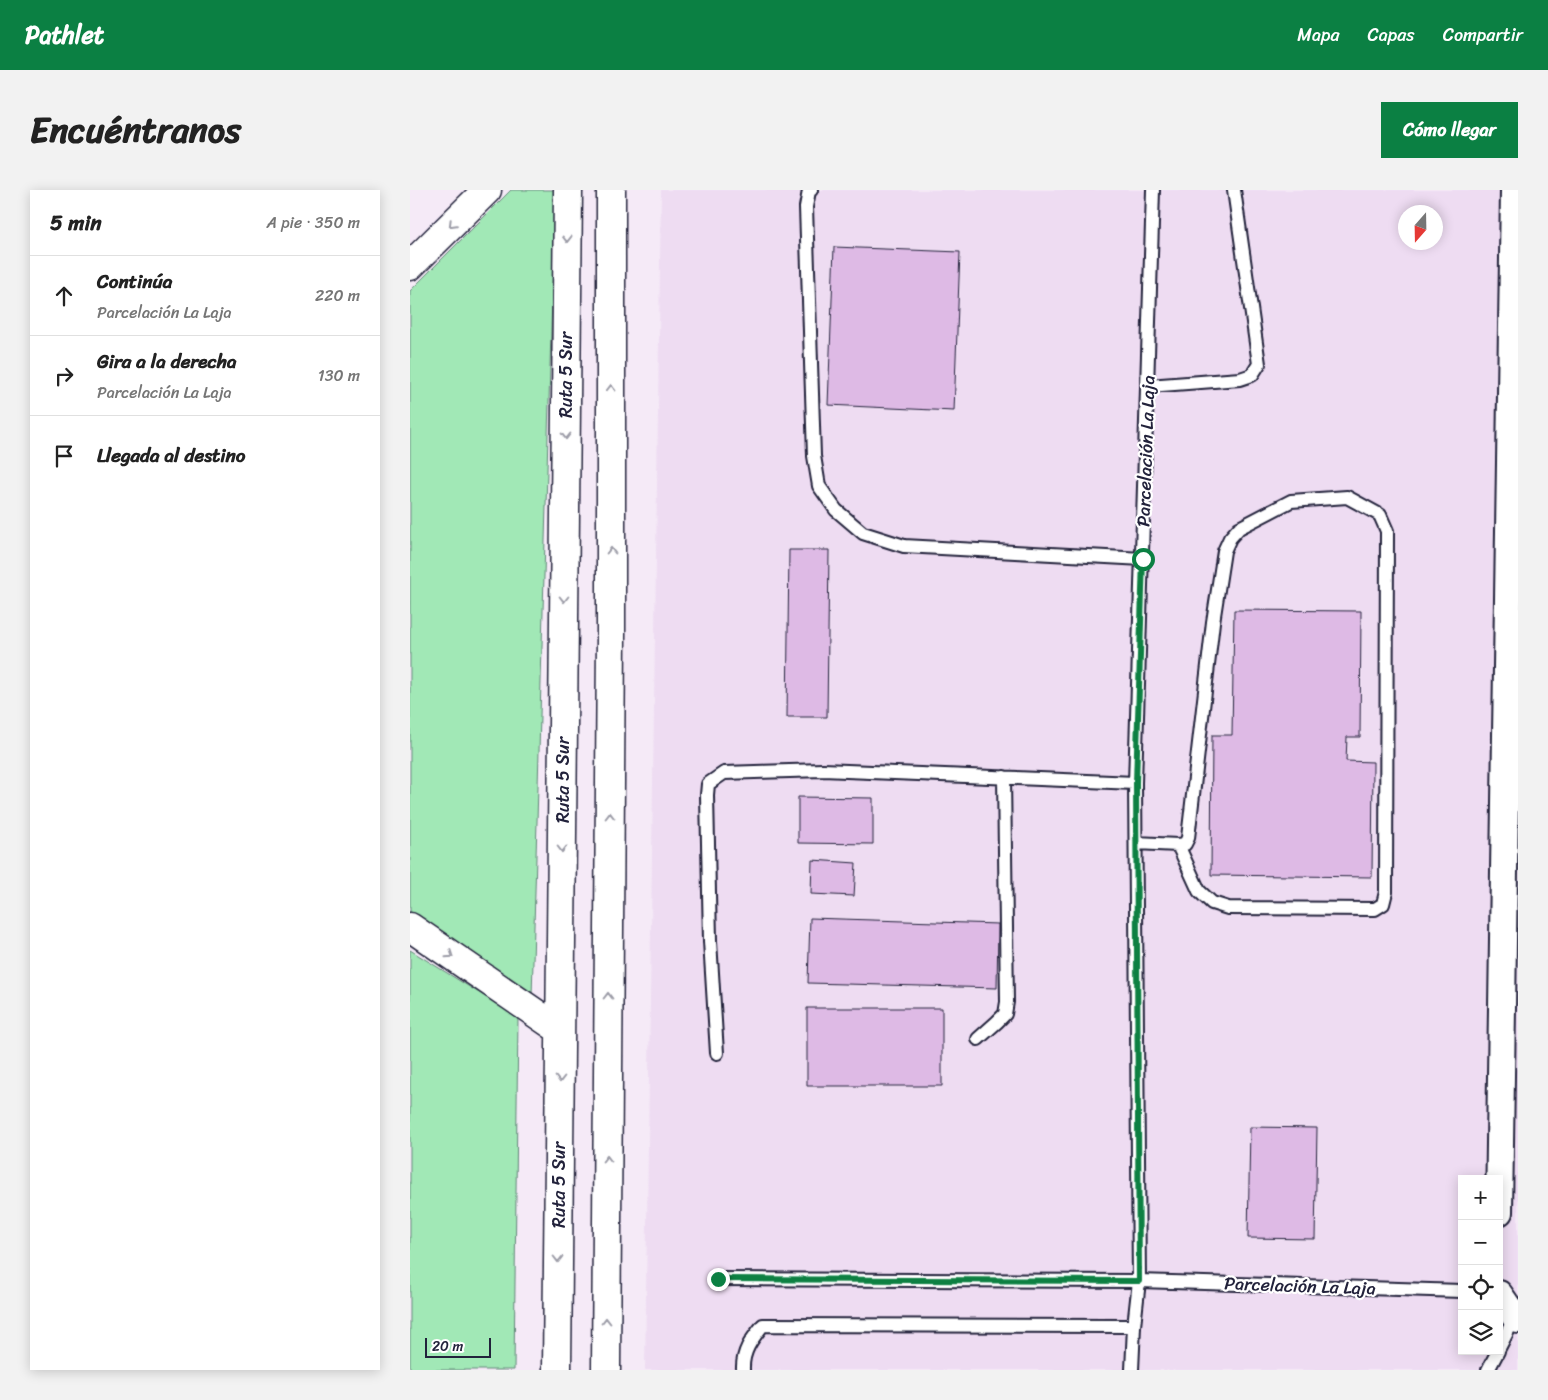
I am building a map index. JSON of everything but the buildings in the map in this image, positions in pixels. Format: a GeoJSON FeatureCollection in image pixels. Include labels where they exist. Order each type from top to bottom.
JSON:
{"type":"FeatureCollection","features":[{"type":"Feature","properties":{"kind":"highway"},"geometry":{"type":"LineString","coordinates":[[410,266],[487,190]]}},
{"type":"Feature","properties":{"kind":"highway","name":"Ruta 5 Sur"},"geometry":{"type":"LineString","coordinates":[[558,1370],[568,190]]}},
{"type":"Feature","properties":{"kind":"highway"},"geometry":{"type":"LineString","coordinates":[[606,1370],[611,645],[611,190]]}},
{"type":"Feature","properties":{"kind":"highway"},"geometry":{"type":"LineString","coordinates":[[410,928],[560,1030]]}},
{"type":"Feature","properties":{"kind":"street"},"geometry":{"type":"LineString","coordinates":[[1500,1175],[1511,884],[1514,190]]}},
{"type":"Feature","properties":{"kind":"street"},"geometry":{"type":"LineString","coordinates":[[1503,1300],[1516,1318]]}},
{"type":"Feature","properties":{"kind":"lane"},"geometry":{"type":"LineString","coordinates":[[811,190],[809,191],[806,207],[814,456],[819,486],[836,510],[864,533],[904,546],[1143,559]]}},
{"type":"Feature","properties":{"kind":"lane","name":"Parcelación La Laja"},"geometry":{"type":"LineString","coordinates":[[1132,1370],[1139,1281],[1136,783],[1153,190]]}},
{"type":"Feature","properties":{"kind":"lane"},"geometry":{"type":"LineString","coordinates":[[1148,386],[1240,379],[1252,375],[1259,364],[1234,190]]}},
{"type":"Feature","properties":{"kind":"lane"},"geometry":{"type":"LineString","coordinates":[[1136,843],[1178,845],[1185,844],[1188,838],[1213,622],[1224,551],[1230,538],[1239,528],[1291,501],[1347,497],[1380,515],[1387,531],[1386,892],[1383,904],[1375,909],[1228,908],[1212,903],[1199,890],[1178,845]]}},
{"type":"Feature","properties":{"kind":"lane"},"geometry":{"type":"LineString","coordinates":[[717,1053],[710,941],[707,795],[708,784],[724,773],[823,770],[1136,783]]}},
{"type":"Feature","properties":{"kind":"lane"},"geometry":{"type":"LineString","coordinates":[[978,1039],[1005,1014],[1007,1002],[1004,777]]}},
{"type":"Feature","properties":{"kind":"lane","name":"Parcelación La Laja"},"geometry":{"type":"LineString","coordinates":[[718,1279],[1139,1281],[1458,1291]]}},
{"type":"Feature","properties":{"kind":"lane"},"geometry":{"type":"LineString","coordinates":[[1503,1341],[1516,1318]]}},
{"type":"Feature","properties":{"kind":"lane"},"geometry":{"type":"LineString","coordinates":[[743,1370],[742,1361],[749,1342],[763,1325],[1134,1326]]}},
{"type":"Feature","properties":{"kind":"lane"},"geometry":{"type":"LineString","coordinates":[[1488,1370],[1496,1355]]}},
{"type":"Feature","properties":{"kind":"shaded area"},"geometry":{"type":"Polygon","coordinates":[[[661,190],[1518,190],[1518,1370],[645,1370],[661,190]]]}},
{"type":"Feature","properties":{"kind":"green space"},"geometry":{"type":"Polygon","coordinates":[[[511,190],[555,190],[532,997],[410,912],[410,291],[511,190]]]}},
{"type":"Feature","properties":{"kind":"green space"},"geometry":{"type":"Polygon","coordinates":[[[410,950],[518,1017],[514,1370],[410,1370],[410,950]]]}},
{"type":"Feature","properties":{"kind":"route"},"geometry":{"type":"LineString","coordinates":[[718,1279],[1139,1281],[1136,783],[1143,559]]}}]}
